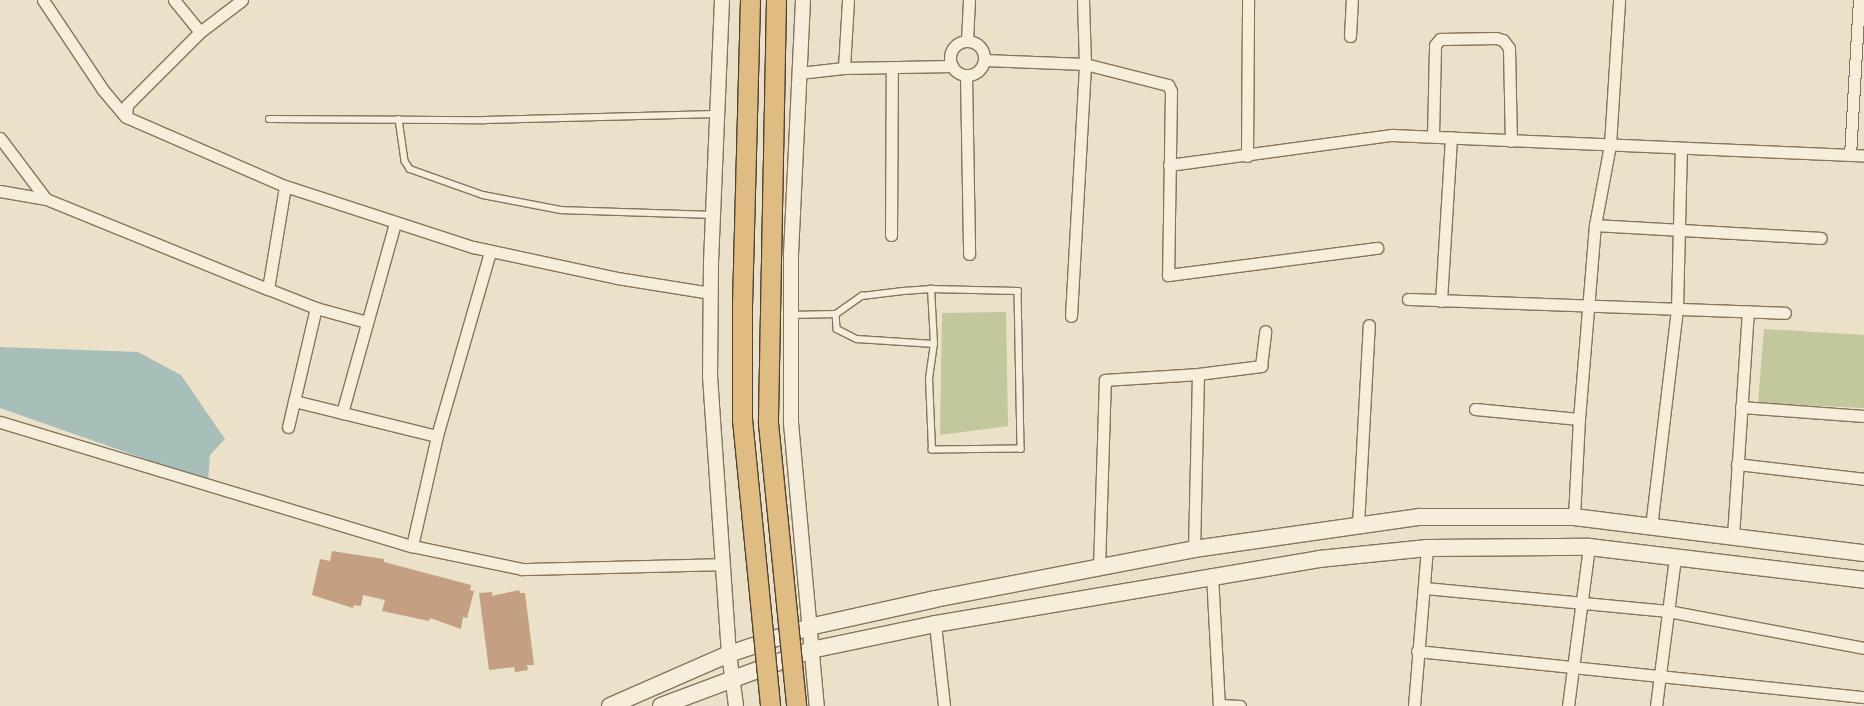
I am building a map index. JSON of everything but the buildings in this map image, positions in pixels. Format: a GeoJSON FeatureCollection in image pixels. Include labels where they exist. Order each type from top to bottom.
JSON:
{"type":"FeatureCollection","features":[{"type":"Feature","properties":{"kind":"highway"},"geometry":{"type":"LineString","coordinates":[[750,0],[742,304],[742,419],[770,706]]}},
{"type":"Feature","properties":{"kind":"highway"},"geometry":{"type":"LineString","coordinates":[[776,0],[768,423],[796,706]]}},
{"type":"Feature","properties":{"kind":"main road"},"geometry":{"type":"LineString","coordinates":[[610,706],[729,654],[809,627],[935,599],[1194,549],[1420,517],[1574,516],[1864,553]]}},
{"type":"Feature","properties":{"kind":"main road"},"geometry":{"type":"LineString","coordinates":[[661,706],[811,650],[935,624],[1212,574],[1427,548],[1589,547],[1864,580]]}},
{"type":"Feature","properties":{"kind":"street"},"geometry":{"type":"LineString","coordinates":[[43,0],[103,90],[126,117],[285,186],[490,252],[711,293]]}},
{"type":"Feature","properties":{"kind":"street"},"geometry":{"type":"LineString","coordinates":[[174,0],[200,32]]}},
{"type":"Feature","properties":{"kind":"street"},"geometry":{"type":"LineString","coordinates":[[126,117],[127,105],[200,32],[242,0]]}},
{"type":"Feature","properties":{"kind":"street"},"geometry":{"type":"LineString","coordinates":[[722,0],[713,215],[710,376],[729,654],[736,706]]}},
{"type":"Feature","properties":{"kind":"street"},"geometry":{"type":"LineString","coordinates":[[803,0],[791,315],[791,423],[817,706]]}},
{"type":"Feature","properties":{"kind":"street"},"geometry":{"type":"LineString","coordinates":[[844,68],[848,0]]}},
{"type":"Feature","properties":{"kind":"street"},"geometry":{"type":"LineString","coordinates":[[967,41],[969,0]]}},
{"type":"Feature","properties":{"kind":"street"},"geometry":{"type":"LineString","coordinates":[[1071,316],[1085,64],[1084,0]]}},
{"type":"Feature","properties":{"kind":"street"},"geometry":{"type":"LineString","coordinates":[[1247,156],[1248,0]]}},
{"type":"Feature","properties":{"kind":"street"},"geometry":{"type":"LineString","coordinates":[[1350,36],[1352,0]]}},
{"type":"Feature","properties":{"kind":"street"},"geometry":{"type":"LineString","coordinates":[[1574,516],[1579,420],[1595,225],[1610,145],[1619,0]]}},
{"type":"Feature","properties":{"kind":"street"},"geometry":{"type":"LineString","coordinates":[[1850,155],[1859,0]]}},
{"type":"Feature","properties":{"kind":"street"},"geometry":{"type":"LineString","coordinates":[[1434,136],[1434,45],[1440,39],[1496,38],[1503,40],[1508,48],[1512,141]]}},
{"type":"Feature","properties":{"kind":"street"},"geometry":{"type":"LineString","coordinates":[[952,66],[951,52],[954,46],[967,41],[980,47],[984,60],[978,71],[966,75]]}},
{"type":"Feature","properties":{"kind":"street"},"geometry":{"type":"LineString","coordinates":[[984,60],[1085,64],[1168,84],[1171,91],[1168,275],[1376,248]]}},
{"type":"Feature","properties":{"kind":"street"},"geometry":{"type":"LineString","coordinates":[[800,73],[844,68],[952,66],[966,75]]}},
{"type":"Feature","properties":{"kind":"street"},"geometry":{"type":"LineString","coordinates":[[891,235],[892,68]]}},
{"type":"Feature","properties":{"kind":"street"},"geometry":{"type":"LineString","coordinates":[[966,75],[970,254]]}},
{"type":"Feature","properties":{"kind":"street"},"geometry":{"type":"LineString","coordinates":[[1169,165],[1247,156],[1378,136],[1434,136],[1864,156]]}},
{"type":"Feature","properties":{"kind":"street"},"geometry":{"type":"LineString","coordinates":[[1441,301],[1451,137]]}},
{"type":"Feature","properties":{"kind":"street"},"geometry":{"type":"LineString","coordinates":[[0,138],[46,199]]}},
{"type":"Feature","properties":{"kind":"street"},"geometry":{"type":"LineString","coordinates":[[1651,527],[1677,309],[1681,148]]}},
{"type":"Feature","properties":{"kind":"street"},"geometry":{"type":"LineString","coordinates":[[268,289],[285,186]]}},
{"type":"Feature","properties":{"kind":"street"},"geometry":{"type":"LineString","coordinates":[[0,192],[46,199],[316,308],[367,322]]}},
{"type":"Feature","properties":{"kind":"street"},"geometry":{"type":"LineString","coordinates":[[342,413],[395,222]]}},
{"type":"Feature","properties":{"kind":"street"},"geometry":{"type":"LineString","coordinates":[[1595,225],[1821,238]]}},
{"type":"Feature","properties":{"kind":"street"},"geometry":{"type":"LineString","coordinates":[[412,546],[437,436],[490,252]]}},
{"type":"Feature","properties":{"kind":"street"},"geometry":{"type":"LineString","coordinates":[[1408,300],[1785,313]]}},
{"type":"Feature","properties":{"kind":"street"},"geometry":{"type":"LineString","coordinates":[[288,427],[316,308]]}},
{"type":"Feature","properties":{"kind":"street"},"geometry":{"type":"LineString","coordinates":[[1733,536],[1748,312]]}},
{"type":"Feature","properties":{"kind":"street"},"geometry":{"type":"LineString","coordinates":[[1358,525],[1369,325]]}},
{"type":"Feature","properties":{"kind":"street"},"geometry":{"type":"LineString","coordinates":[[1098,568],[1105,380],[1198,374],[1261,366],[1264,331]]}},
{"type":"Feature","properties":{"kind":"street"},"geometry":{"type":"LineString","coordinates":[[1194,549],[1198,374]]}},
{"type":"Feature","properties":{"kind":"street"},"geometry":{"type":"LineString","coordinates":[[294,402],[437,436]]}},
{"type":"Feature","properties":{"kind":"street"},"geometry":{"type":"LineString","coordinates":[[1741,407],[1864,416]]}},
{"type":"Feature","properties":{"kind":"street"},"geometry":{"type":"LineString","coordinates":[[1475,409],[1579,420]]}},
{"type":"Feature","properties":{"kind":"street"},"geometry":{"type":"LineString","coordinates":[[0,422],[412,546],[522,569],[723,564]]}},
{"type":"Feature","properties":{"kind":"street"},"geometry":{"type":"LineString","coordinates":[[1737,464],[1864,479]]}},
{"type":"Feature","properties":{"kind":"street"},"geometry":{"type":"LineString","coordinates":[[1568,706],[1574,668],[1580,603],[1589,547]]}},
{"type":"Feature","properties":{"kind":"street"},"geometry":{"type":"LineString","coordinates":[[1414,706],[1417,650],[1425,588],[1427,548]]}},
{"type":"Feature","properties":{"kind":"street"},"geometry":{"type":"LineString","coordinates":[[1656,706],[1675,556]]}},
{"type":"Feature","properties":{"kind":"street"},"geometry":{"type":"LineString","coordinates":[[1212,574],[1219,706],[1240,706]]}},
{"type":"Feature","properties":{"kind":"street"},"geometry":{"type":"LineString","coordinates":[[1425,588],[1668,611],[1864,648]]}},
{"type":"Feature","properties":{"kind":"street"},"geometry":{"type":"LineString","coordinates":[[935,624],[944,706]]}},
{"type":"Feature","properties":{"kind":"street"},"geometry":{"type":"LineString","coordinates":[[1417,650],[1864,697]]}},
{"type":"Feature","properties":{"kind":"lane"},"geometry":{"type":"LineString","coordinates":[[269,119],[718,114]]}},
{"type":"Feature","properties":{"kind":"lane"},"geometry":{"type":"LineString","coordinates":[[399,119],[405,162],[410,169],[483,195],[561,210],[713,215]]}},
{"type":"Feature","properties":{"kind":"lane"},"geometry":{"type":"LineString","coordinates":[[791,315],[836,314],[862,296],[931,289],[1018,291],[1021,449],[932,450],[929,378],[934,344],[931,289]]}},
{"type":"Feature","properties":{"kind":"lane"},"geometry":{"type":"LineString","coordinates":[[836,314],[837,329],[858,339],[934,344]]}},
{"type":"Feature","properties":{"kind":"green space"},"geometry":{"type":"Polygon","coordinates":[[[1006,312],[1008,426],[940,435],[942,313],[1006,312]]]}},
{"type":"Feature","properties":{"kind":"green space"},"geometry":{"type":"Polygon","coordinates":[[[1764,329],[1864,335],[1864,408],[1758,403],[1764,329]]]}},
{"type":"Feature","properties":{"kind":"water"},"geometry":{"type":"Polygon","coordinates":[[[0,347],[138,352],[181,375],[225,439],[210,455],[208,481],[0,408],[0,347]]]}}]}
